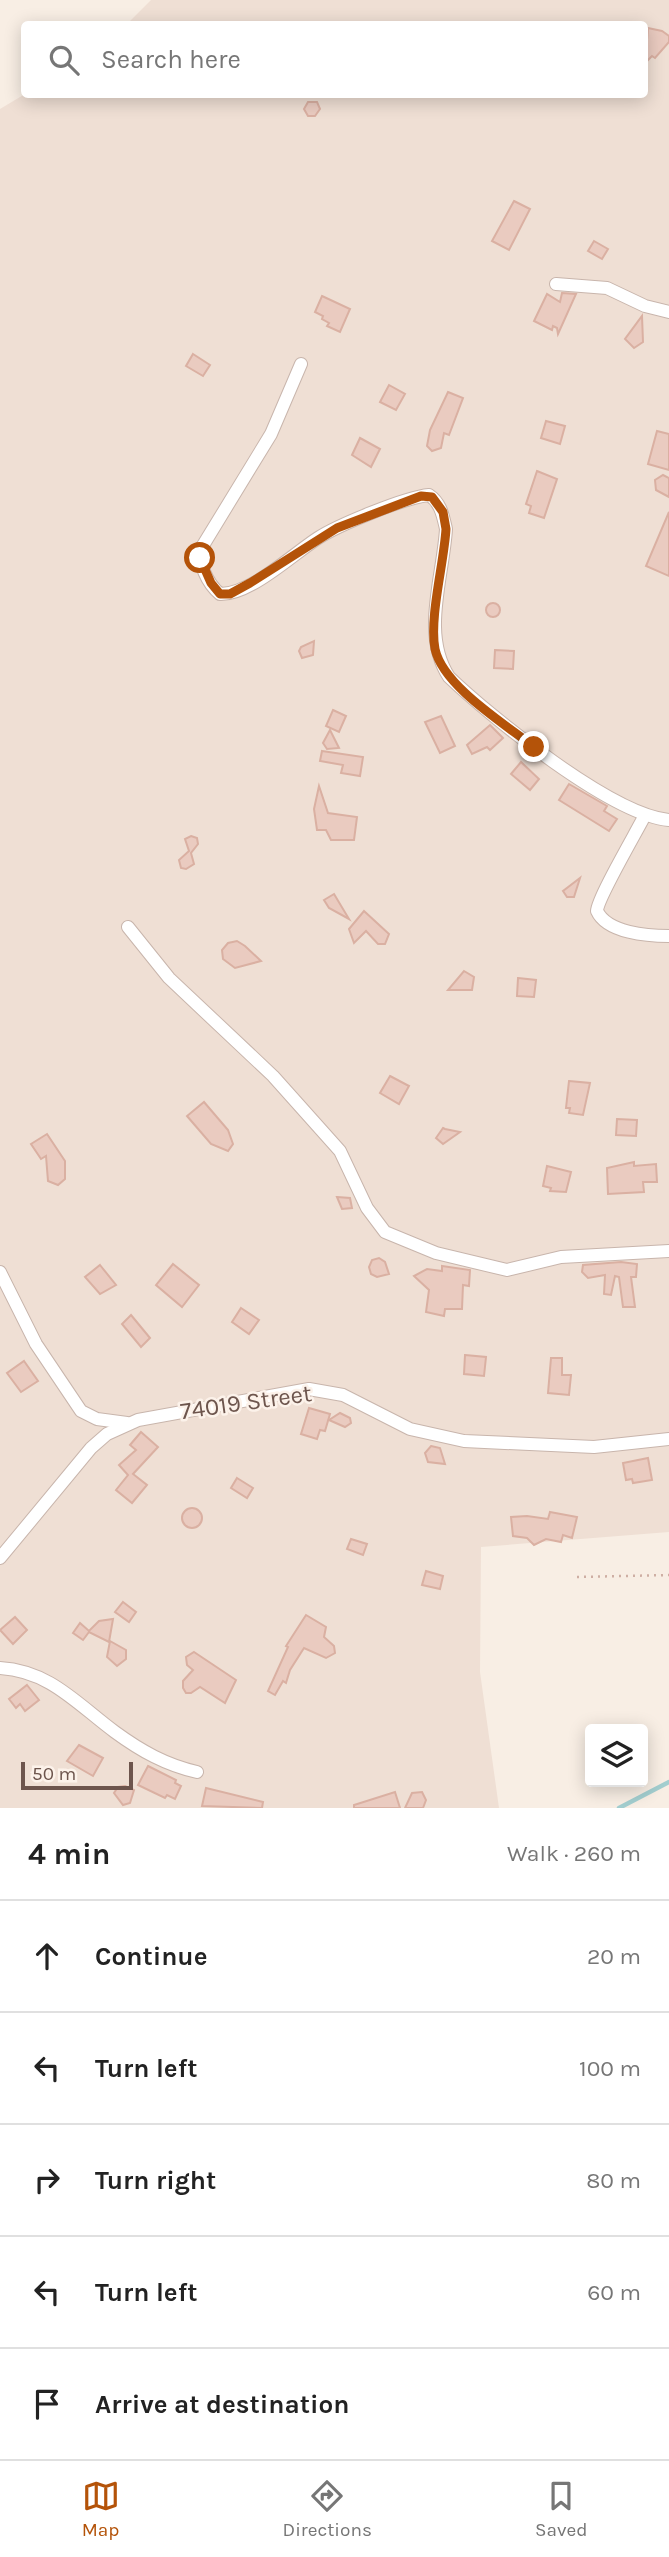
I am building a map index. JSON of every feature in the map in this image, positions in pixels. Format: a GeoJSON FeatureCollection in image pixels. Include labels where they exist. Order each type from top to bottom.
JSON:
{"type":"FeatureCollection","features":[{"type":"Feature","properties":{"kind":"street"},"geometry":{"type":"LineString","coordinates":[[556,284],[607,288],[645,306],[669,312]]}},
{"type":"Feature","properties":{"kind":"street"},"geometry":{"type":"LineString","coordinates":[[301,364],[271,434],[202,547],[201,562],[214,589],[220,594],[230,594],[337,528],[429,495],[436,500],[443,512],[446,529],[434,636],[440,663],[449,677],[534,747],[591,785],[645,815],[669,820]]}},
{"type":"Feature","properties":{"kind":"street"},"geometry":{"type":"LineString","coordinates":[[645,815],[618,870],[600,898],[597,911],[603,920],[617,927],[651,936],[669,936]]}},
{"type":"Feature","properties":{"kind":"street"},"geometry":{"type":"LineString","coordinates":[[128,927],[169,978],[273,1076],[340,1151],[367,1208],[385,1233],[436,1253],[507,1270],[561,1257],[669,1251]]}},
{"type":"Feature","properties":{"kind":"street"},"geometry":{"type":"LineString","coordinates":[[0,1272],[36,1344],[81,1411],[97,1419],[129,1424]]}},
{"type":"Feature","properties":{"kind":"street","name":"74019 Street"},"geometry":{"type":"LineString","coordinates":[[0,1558],[91,1448],[107,1434],[160,1415],[309,1389],[342,1395],[410,1429],[464,1441],[594,1447],[669,1439]]}},
{"type":"Feature","properties":{"kind":"street"},"geometry":{"type":"LineString","coordinates":[[0,1668],[24,1671],[45,1678],[142,1751],[161,1761],[197,1772]]}},
{"type":"Feature","properties":{"kind":"path"},"geometry":{"type":"LineString","coordinates":[[577,1577],[669,1575]]}},
{"type":"Feature","properties":{"kind":"shaded area"},"geometry":{"type":"Polygon","coordinates":[[[151,0],[669,0],[669,1532],[481,1547],[480,1672],[499,1808],[0,1808],[0,109],[21,96],[648,98],[648,21],[130,21],[151,0]]]}},
{"type":"Feature","properties":{"kind":"building"},"geometry":{"type":"Polygon","coordinates":[[[648,28],[662,31],[669,36],[669,42],[655,58],[652,56],[648,60],[648,28]]]}},
{"type":"Feature","properties":{"kind":"building"},"geometry":{"type":"Polygon","coordinates":[[[308,102],[317,102],[320,109],[315,116],[308,116],[304,109],[308,102]]]}},
{"type":"Feature","properties":{"kind":"building"},"geometry":{"type":"Polygon","coordinates":[[[514,201],[530,209],[509,250],[492,241],[514,201]]]}},
{"type":"Feature","properties":{"kind":"building"},"geometry":{"type":"Polygon","coordinates":[[[594,241],[608,249],[602,259],[588,251],[594,241]]]}},
{"type":"Feature","properties":{"kind":"building"},"geometry":{"type":"Polygon","coordinates":[[[562,293],[576,294],[558,334],[557,328],[553,326],[552,330],[534,321],[547,294],[560,302],[562,293]]]}},
{"type":"Feature","properties":{"kind":"building"},"geometry":{"type":"Polygon","coordinates":[[[322,296],[350,309],[340,332],[327,326],[329,323],[322,319],[323,316],[315,312],[322,296]]]}},
{"type":"Feature","properties":{"kind":"building"},"geometry":{"type":"Polygon","coordinates":[[[642,316],[643,342],[634,348],[625,339],[642,316]]]}},
{"type":"Feature","properties":{"kind":"building"},"geometry":{"type":"Polygon","coordinates":[[[193,354],[210,365],[203,376],[186,366],[193,354]]]}},
{"type":"Feature","properties":{"kind":"building"},"geometry":{"type":"Polygon","coordinates":[[[389,385],[405,394],[396,410],[380,402],[389,385]]]}},
{"type":"Feature","properties":{"kind":"building"},"geometry":{"type":"Polygon","coordinates":[[[448,392],[463,398],[449,435],[444,433],[441,448],[432,451],[427,446],[430,430],[448,392]]]}},
{"type":"Feature","properties":{"kind":"building"},"geometry":{"type":"Polygon","coordinates":[[[546,421],[565,426],[560,444],[541,438],[546,421]]]}},
{"type":"Feature","properties":{"kind":"building"},"geometry":{"type":"Polygon","coordinates":[[[657,431],[669,434],[669,470],[648,464],[657,431]]]}},
{"type":"Feature","properties":{"kind":"building"},"geometry":{"type":"Polygon","coordinates":[[[360,438],[380,449],[371,467],[352,455],[360,438]]]}},
{"type":"Feature","properties":{"kind":"building"},"geometry":{"type":"Polygon","coordinates":[[[537,471],[557,479],[544,518],[529,513],[531,506],[526,504],[537,471]]]}},
{"type":"Feature","properties":{"kind":"building"},"geometry":{"type":"Polygon","coordinates":[[[663,475],[669,478],[669,497],[656,490],[655,480],[663,475]]]}},
{"type":"Feature","properties":{"kind":"building"},"geometry":{"type":"Polygon","coordinates":[[[669,512],[669,576],[646,566],[669,512]]]}},
{"type":"Feature","properties":{"kind":"building"},"geometry":{"type":"Polygon","coordinates":[[[490,603],[496,603],[500,610],[496,617],[490,617],[486,613],[486,607],[490,603]]]}},
{"type":"Feature","properties":{"kind":"building"},"geometry":{"type":"Polygon","coordinates":[[[314,641],[313,655],[302,658],[299,651],[301,647],[314,641]]]}},
{"type":"Feature","properties":{"kind":"building"},"geometry":{"type":"Polygon","coordinates":[[[495,650],[514,651],[513,669],[494,668],[495,650]]]}},
{"type":"Feature","properties":{"kind":"building"},"geometry":{"type":"Polygon","coordinates":[[[333,710],[346,716],[339,732],[326,726],[333,710]]]}},
{"type":"Feature","properties":{"kind":"building"},"geometry":{"type":"Polygon","coordinates":[[[441,716],[455,746],[440,753],[425,722],[441,716]]]}},
{"type":"Feature","properties":{"kind":"building"},"geometry":{"type":"Polygon","coordinates":[[[490,725],[503,738],[490,750],[487,747],[472,754],[467,745],[490,725]]]}},
{"type":"Feature","properties":{"kind":"building"},"geometry":{"type":"Polygon","coordinates":[[[330,730],[339,748],[327,749],[323,743],[330,730]]]}},
{"type":"Feature","properties":{"kind":"building"},"geometry":{"type":"Polygon","coordinates":[[[322,751],[363,757],[360,776],[341,773],[343,765],[320,761],[322,751]]]}},
{"type":"Feature","properties":{"kind":"building"},"geometry":{"type":"Polygon","coordinates":[[[521,762],[539,779],[530,790],[511,774],[521,762]]]}},
{"type":"Feature","properties":{"kind":"building"},"geometry":{"type":"Polygon","coordinates":[[[569,784],[607,806],[604,811],[617,819],[609,831],[559,800],[569,784]]]}},
{"type":"Feature","properties":{"kind":"building"},"geometry":{"type":"Polygon","coordinates":[[[319,786],[328,813],[357,817],[354,840],[331,840],[326,830],[317,830],[314,809],[319,786]]]}},
{"type":"Feature","properties":{"kind":"building"},"geometry":{"type":"Polygon","coordinates":[[[191,836],[197,838],[198,844],[191,853],[194,864],[186,869],[181,868],[179,860],[189,851],[185,839],[191,836]]]}},
{"type":"Feature","properties":{"kind":"building"},"geometry":{"type":"Polygon","coordinates":[[[580,878],[574,897],[567,897],[563,891],[580,878]]]}},
{"type":"Feature","properties":{"kind":"building"},"geometry":{"type":"Polygon","coordinates":[[[334,894],[349,919],[329,908],[324,900],[334,894]]]}},
{"type":"Feature","properties":{"kind":"building"},"geometry":{"type":"Polygon","coordinates":[[[364,911],[389,934],[385,944],[378,944],[366,931],[354,943],[349,929],[364,911]]]}},
{"type":"Feature","properties":{"kind":"building"},"geometry":{"type":"Polygon","coordinates":[[[237,941],[261,961],[235,968],[223,959],[222,950],[228,943],[237,941]]]}},
{"type":"Feature","properties":{"kind":"building"},"geometry":{"type":"Polygon","coordinates":[[[464,971],[474,977],[472,990],[448,990],[464,971]]]}},
{"type":"Feature","properties":{"kind":"building"},"geometry":{"type":"Polygon","coordinates":[[[518,978],[536,980],[534,997],[517,996],[518,978]]]}},
{"type":"Feature","properties":{"kind":"building"},"geometry":{"type":"Polygon","coordinates":[[[390,1076],[409,1086],[399,1104],[380,1093],[390,1076]]]}},
{"type":"Feature","properties":{"kind":"building"},"geometry":{"type":"Polygon","coordinates":[[[569,1081],[590,1083],[583,1115],[569,1113],[570,1108],[566,1108],[569,1081]]]}},
{"type":"Feature","properties":{"kind":"building"},"geometry":{"type":"Polygon","coordinates":[[[204,1102],[228,1130],[233,1144],[228,1151],[211,1144],[187,1116],[204,1102]]]}},
{"type":"Feature","properties":{"kind":"building"},"geometry":{"type":"Polygon","coordinates":[[[617,1119],[637,1120],[636,1136],[616,1135],[617,1119]]]}},
{"type":"Feature","properties":{"kind":"building"},"geometry":{"type":"Polygon","coordinates":[[[443,1128],[460,1132],[443,1144],[436,1138],[443,1128]]]}},
{"type":"Feature","properties":{"kind":"building"},"geometry":{"type":"Polygon","coordinates":[[[47,1134],[65,1161],[65,1179],[58,1185],[48,1181],[46,1156],[41,1159],[31,1144],[47,1134]]]}},
{"type":"Feature","properties":{"kind":"building"},"geometry":{"type":"Polygon","coordinates":[[[634,1162],[634,1166],[656,1164],[657,1182],[643,1182],[644,1192],[608,1194],[607,1168],[634,1162]]]}},
{"type":"Feature","properties":{"kind":"building"},"geometry":{"type":"Polygon","coordinates":[[[547,1166],[571,1172],[566,1192],[550,1191],[551,1188],[543,1186],[547,1166]]]}},
{"type":"Feature","properties":{"kind":"building"},"geometry":{"type":"Polygon","coordinates":[[[337,1197],[350,1198],[352,1208],[342,1209],[337,1197]]]}},
{"type":"Feature","properties":{"kind":"building"},"geometry":{"type":"Polygon","coordinates":[[[379,1258],[385,1262],[389,1274],[377,1277],[371,1274],[369,1267],[372,1260],[379,1258]]]}},
{"type":"Feature","properties":{"kind":"building"},"geometry":{"type":"Polygon","coordinates":[[[621,1262],[637,1264],[636,1277],[631,1277],[635,1307],[623,1307],[619,1277],[615,1276],[611,1295],[604,1294],[605,1275],[588,1278],[582,1272],[583,1265],[621,1262]]]}},
{"type":"Feature","properties":{"kind":"building"},"geometry":{"type":"Polygon","coordinates":[[[173,1264],[199,1285],[182,1307],[156,1285],[173,1264]]]}},
{"type":"Feature","properties":{"kind":"building"},"geometry":{"type":"Polygon","coordinates":[[[100,1265],[116,1285],[100,1294],[85,1277],[100,1265]]]}},
{"type":"Feature","properties":{"kind":"building"},"geometry":{"type":"Polygon","coordinates":[[[442,1266],[470,1270],[469,1286],[463,1285],[462,1309],[445,1309],[444,1316],[426,1312],[429,1290],[414,1276],[427,1269],[442,1271],[442,1266]]]}},
{"type":"Feature","properties":{"kind":"building"},"geometry":{"type":"Polygon","coordinates":[[[241,1308],[259,1320],[249,1334],[232,1322],[241,1308]]]}},
{"type":"Feature","properties":{"kind":"building"},"geometry":{"type":"Polygon","coordinates":[[[131,1315],[150,1338],[141,1347],[122,1324],[131,1315]]]}},
{"type":"Feature","properties":{"kind":"building"},"geometry":{"type":"Polygon","coordinates":[[[465,1355],[486,1357],[484,1376],[464,1374],[465,1355]]]}},
{"type":"Feature","properties":{"kind":"building"},"geometry":{"type":"Polygon","coordinates":[[[551,1358],[562,1358],[562,1375],[571,1375],[569,1395],[548,1393],[551,1358]]]}},
{"type":"Feature","properties":{"kind":"building"},"geometry":{"type":"Polygon","coordinates":[[[24,1361],[38,1381],[21,1392],[7,1373],[24,1361]]]}},
{"type":"Feature","properties":{"kind":"building"},"geometry":{"type":"Polygon","coordinates":[[[309,1408],[330,1414],[325,1431],[320,1430],[317,1439],[301,1434],[309,1408]]]}},
{"type":"Feature","properties":{"kind":"building"},"geometry":{"type":"Polygon","coordinates":[[[340,1413],[350,1418],[351,1423],[345,1427],[329,1420],[340,1413]]]}},
{"type":"Feature","properties":{"kind":"building"},"geometry":{"type":"Polygon","coordinates":[[[141,1432],[158,1447],[133,1474],[147,1485],[132,1503],[116,1490],[128,1475],[119,1465],[136,1450],[130,1445],[141,1432]]]}},
{"type":"Feature","properties":{"kind":"building"},"geometry":{"type":"Polygon","coordinates":[[[431,1446],[440,1448],[445,1464],[428,1462],[425,1453],[431,1446]]]}},
{"type":"Feature","properties":{"kind":"building"},"geometry":{"type":"Polygon","coordinates":[[[648,1458],[652,1480],[633,1483],[632,1479],[626,1480],[623,1463],[648,1458]]]}},
{"type":"Feature","properties":{"kind":"building"},"geometry":{"type":"Polygon","coordinates":[[[237,1478],[253,1488],[247,1498],[231,1488],[237,1478]]]}},
{"type":"Feature","properties":{"kind":"building"},"geometry":{"type":"Polygon","coordinates":[[[192,1508],[199,1511],[202,1518],[199,1525],[192,1528],[185,1525],[182,1518],[185,1511],[192,1508]]]}},
{"type":"Feature","properties":{"kind":"building"},"geometry":{"type":"Polygon","coordinates":[[[550,1512],[577,1517],[572,1538],[563,1535],[561,1542],[546,1539],[534,1545],[527,1538],[513,1536],[511,1517],[548,1519],[550,1512]]]}},
{"type":"Feature","properties":{"kind":"building"},"geometry":{"type":"Polygon","coordinates":[[[351,1539],[367,1544],[363,1555],[347,1549],[351,1539]]]}},
{"type":"Feature","properties":{"kind":"building"},"geometry":{"type":"Polygon","coordinates":[[[426,1571],[443,1576],[440,1589],[422,1585],[426,1571]]]}},
{"type":"Feature","properties":{"kind":"building"},"geometry":{"type":"Polygon","coordinates":[[[123,1602],[136,1612],[129,1622],[115,1612],[123,1602]]]}},
{"type":"Feature","properties":{"kind":"building"},"geometry":{"type":"Polygon","coordinates":[[[306,1615],[326,1627],[324,1637],[334,1646],[335,1653],[326,1658],[304,1648],[290,1670],[286,1683],[283,1681],[275,1695],[268,1691],[288,1647],[286,1646],[306,1615]]]}},
{"type":"Feature","properties":{"kind":"building"},"geometry":{"type":"Polygon","coordinates":[[[15,1617],[27,1630],[13,1644],[0,1630],[15,1617]]]}},
{"type":"Feature","properties":{"kind":"building"},"geometry":{"type":"Polygon","coordinates":[[[113,1619],[109,1642],[89,1632],[83,1640],[73,1633],[80,1623],[89,1631],[99,1621],[113,1619]]]}},
{"type":"Feature","properties":{"kind":"building"},"geometry":{"type":"Polygon","coordinates":[[[110,1641],[126,1650],[126,1659],[117,1666],[107,1657],[110,1641]]]}},
{"type":"Feature","properties":{"kind":"building"},"geometry":{"type":"Polygon","coordinates":[[[194,1652],[236,1680],[225,1703],[200,1687],[186,1693],[183,1681],[193,1670],[187,1665],[186,1657],[194,1652]]]}},
{"type":"Feature","properties":{"kind":"building"},"geometry":{"type":"Polygon","coordinates":[[[27,1685],[39,1700],[25,1711],[20,1704],[16,1708],[9,1699],[27,1685]]]}},
{"type":"Feature","properties":{"kind":"building"},"geometry":{"type":"Polygon","coordinates":[[[79,1745],[103,1758],[93,1776],[67,1761],[79,1745]]]}},
{"type":"Feature","properties":{"kind":"building"},"geometry":{"type":"Polygon","coordinates":[[[148,1766],[176,1780],[175,1783],[181,1786],[175,1799],[167,1795],[165,1798],[138,1785],[148,1766]]]}},
{"type":"Feature","properties":{"kind":"building"},"geometry":{"type":"Polygon","coordinates":[[[125,1786],[134,1790],[130,1803],[123,1805],[114,1793],[118,1787],[125,1786]]]}},
{"type":"Feature","properties":{"kind":"building"},"geometry":{"type":"Polygon","coordinates":[[[206,1788],[263,1802],[262,1808],[202,1806],[206,1788]]]}},
{"type":"Feature","properties":{"kind":"building"},"geometry":{"type":"Polygon","coordinates":[[[395,1792],[400,1808],[354,1808],[354,1805],[395,1792]]]}},
{"type":"Feature","properties":{"kind":"building"},"geometry":{"type":"Polygon","coordinates":[[[422,1792],[426,1800],[423,1808],[405,1808],[412,1793],[422,1792]]]}},
{"type":"Feature","properties":{"kind":"waterway"},"geometry":{"type":"LineString","coordinates":[[619,1808],[669,1782]]}},
{"type":"Feature","properties":{"kind":"route"},"geometry":{"type":"LineString","coordinates":[[200,558],[214,589],[220,594],[230,594],[337,528],[429,495],[436,500],[443,512],[446,529],[434,636],[440,663],[449,677],[465,692],[534,747]]}}]}
